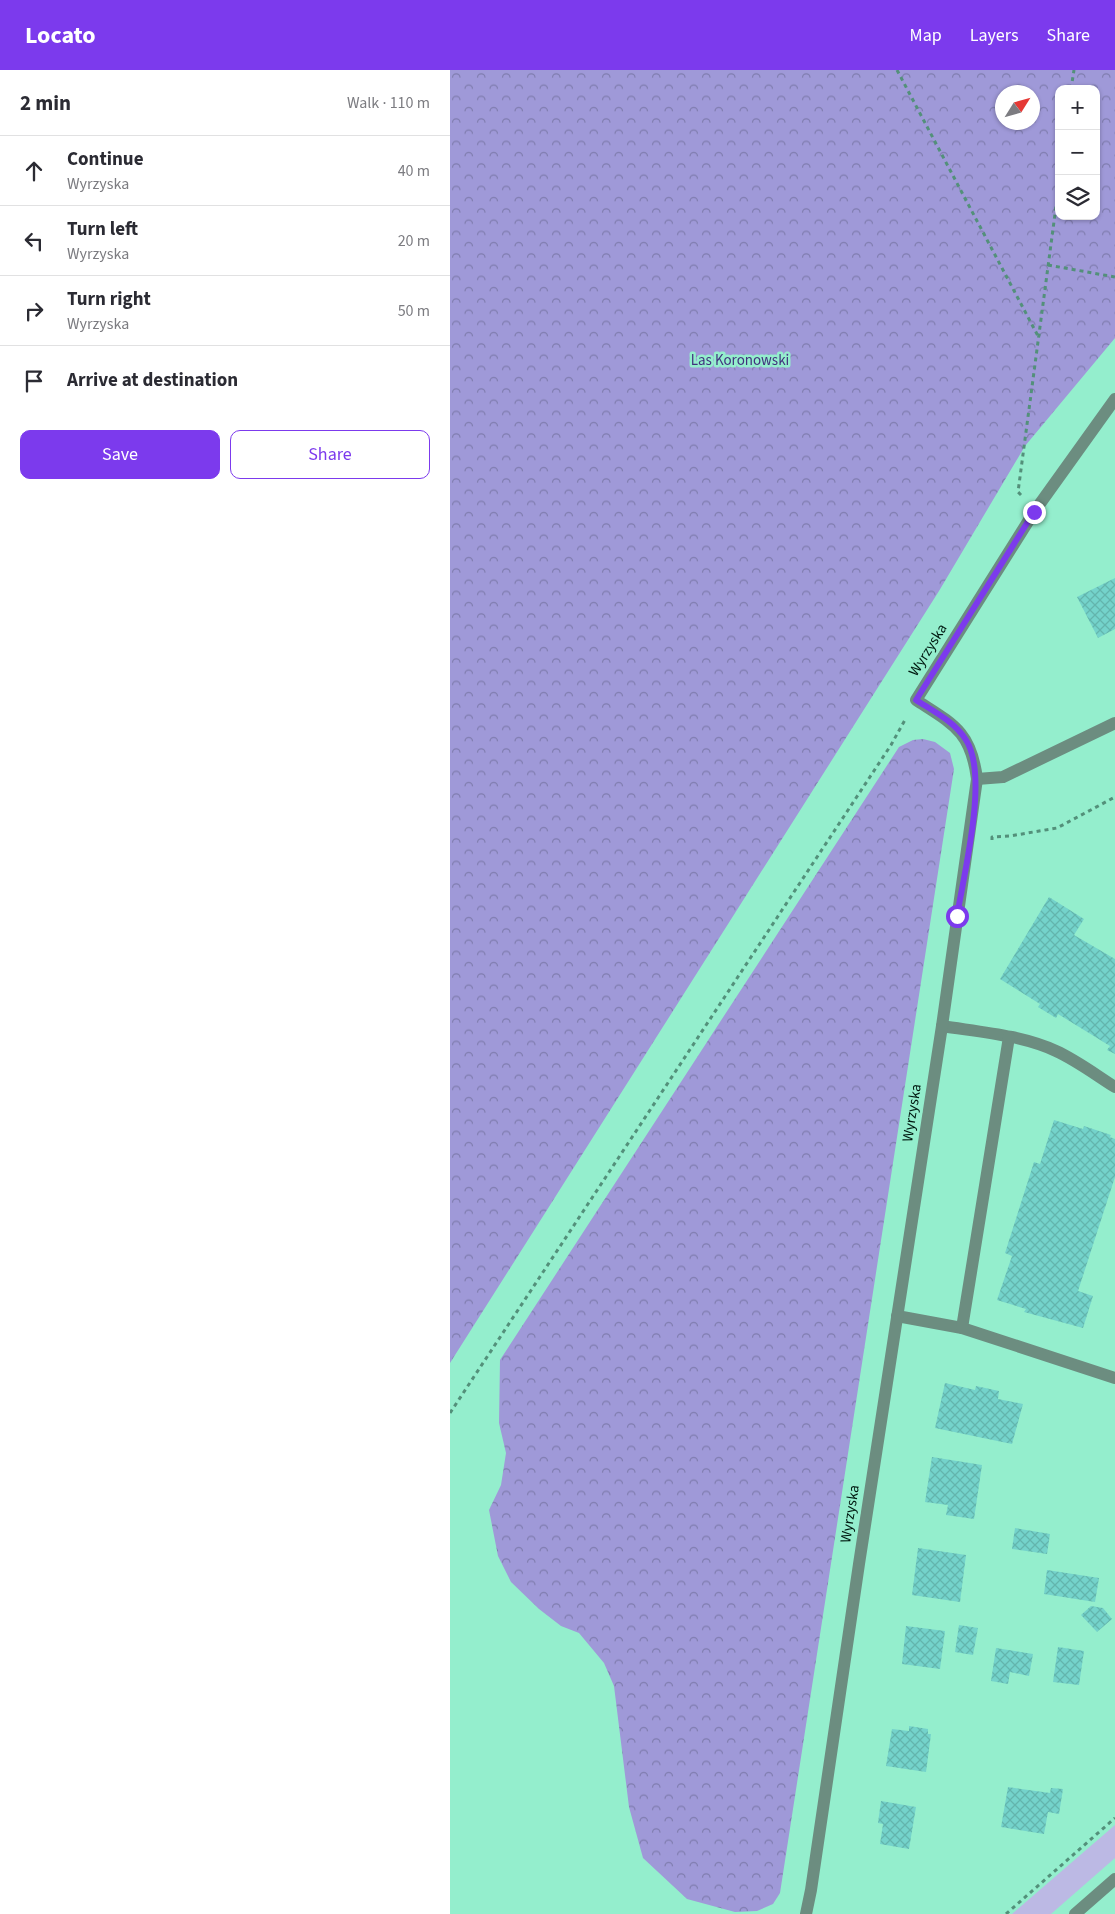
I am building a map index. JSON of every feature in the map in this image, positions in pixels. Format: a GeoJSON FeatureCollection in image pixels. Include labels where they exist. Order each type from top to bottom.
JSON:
{"type":"FeatureCollection","features":[{"type":"Feature","properties":{"kind":"street","name":"Wyrzyska"},"geometry":{"type":"LineString","coordinates":[[806,1914],[813,1881],[942,1026],[977,779],[974,757],[966,739],[955,727],[916,700],[1034,512],[1115,399]]}},
{"type":"Feature","properties":{"kind":"street"},"geometry":{"type":"LineString","coordinates":[[977,779],[1003,777],[1115,723]]}},
{"type":"Feature","properties":{"kind":"street"},"geometry":{"type":"LineString","coordinates":[[942,1026],[1008,1037],[1055,1050],[1115,1088]]}},
{"type":"Feature","properties":{"kind":"street"},"geometry":{"type":"LineString","coordinates":[[962,1328],[1008,1037]]}},
{"type":"Feature","properties":{"kind":"street"},"geometry":{"type":"LineString","coordinates":[[897,1316],[962,1328],[1115,1378]]}},
{"type":"Feature","properties":{"kind":"street"},"geometry":{"type":"LineString","coordinates":[[1075,1914],[1115,1879]]}},
{"type":"Feature","properties":{"kind":"path"},"geometry":{"type":"LineString","coordinates":[[897,70],[1039,336]]}},
{"type":"Feature","properties":{"kind":"path"},"geometry":{"type":"LineString","coordinates":[[1072,85],[1074,70]]}},
{"type":"Feature","properties":{"kind":"path"},"geometry":{"type":"LineString","coordinates":[[1034,512],[1018,492],[1055,213]]}},
{"type":"Feature","properties":{"kind":"path"},"geometry":{"type":"LineString","coordinates":[[1048,265],[1115,277]]}},
{"type":"Feature","properties":{"kind":"path"},"geometry":{"type":"LineString","coordinates":[[450,1413],[891,745],[916,700]]}},
{"type":"Feature","properties":{"kind":"path"},"geometry":{"type":"LineString","coordinates":[[990,845],[992,837],[1057,828],[1115,797]]}},
{"type":"Feature","properties":{"kind":"path"},"geometry":{"type":"LineString","coordinates":[[1006,1914],[1115,1818]]}},
{"type":"Feature","properties":{"kind":"shaded area"},"geometry":{"type":"Polygon","coordinates":[[[1115,1825],[1115,1858],[1051,1914],[1012,1914],[1115,1825]]]}},
{"type":"Feature","properties":{"kind":"green space","name":"Las Koronowski"},"geometry":{"type":"Polygon","coordinates":[[[450,70],[1115,70],[1115,338],[1025,446],[939,591],[450,1363],[450,70]]]}},
{"type":"Feature","properties":{"kind":"green space"},"geometry":{"type":"Polygon","coordinates":[[[923,739],[935,742],[950,753],[954,769],[780,1893],[773,1904],[757,1911],[735,1912],[687,1899],[643,1858],[629,1807],[614,1686],[604,1663],[579,1633],[561,1626],[539,1609],[511,1582],[498,1556],[489,1510],[501,1485],[506,1453],[499,1423],[500,1360],[899,747],[913,740],[923,739]]]}},
{"type":"Feature","properties":{"kind":"building"},"geometry":{"type":"Polygon","coordinates":[[[1115,578],[1115,629],[1098,638],[1077,597],[1115,578]]]}},
{"type":"Feature","properties":{"kind":"building"},"geometry":{"type":"Polygon","coordinates":[[[1049,897],[1084,919],[1074,935],[1115,959],[1115,1054],[1107,1050],[1110,1046],[1058,1014],[1056,1018],[1038,1007],[1040,1004],[1000,979],[1049,897]]]}},
{"type":"Feature","properties":{"kind":"building"},"geometry":{"type":"Polygon","coordinates":[[[1054,1120],[1083,1129],[1084,1126],[1111,1135],[1110,1137],[1115,1139],[1115,1177],[1078,1291],[1093,1296],[1083,1328],[1024,1312],[1026,1309],[997,1300],[1012,1256],[1005,1253],[1034,1162],[1040,1164],[1054,1120]]]}},
{"type":"Feature","properties":{"kind":"building"},"geometry":{"type":"Polygon","coordinates":[[[945,1383],[975,1390],[976,1386],[999,1391],[998,1399],[1023,1404],[1012,1444],[935,1428],[945,1383]]]}},
{"type":"Feature","properties":{"kind":"building"},"geometry":{"type":"Polygon","coordinates":[[[932,1457],[982,1465],[974,1519],[946,1515],[948,1505],[925,1502],[932,1457]]]}},
{"type":"Feature","properties":{"kind":"building"},"geometry":{"type":"Polygon","coordinates":[[[1015,1528],[1050,1534],[1047,1554],[1012,1549],[1015,1528]]]}},
{"type":"Feature","properties":{"kind":"building"},"geometry":{"type":"Polygon","coordinates":[[[918,1548],[966,1555],[960,1602],[912,1595],[918,1548]]]}},
{"type":"Feature","properties":{"kind":"building"},"geometry":{"type":"Polygon","coordinates":[[[1047,1570],[1099,1578],[1095,1602],[1044,1594],[1047,1570]]]}},
{"type":"Feature","properties":{"kind":"building"},"geometry":{"type":"Polygon","coordinates":[[[1091,1606],[1103,1608],[1112,1619],[1097,1632],[1081,1615],[1091,1606]]]}},
{"type":"Feature","properties":{"kind":"building"},"geometry":{"type":"Polygon","coordinates":[[[959,1625],[978,1628],[973,1655],[955,1652],[959,1625]]]}},
{"type":"Feature","properties":{"kind":"building"},"geometry":{"type":"Polygon","coordinates":[[[906,1626],[945,1631],[940,1669],[902,1664],[906,1626]]]}},
{"type":"Feature","properties":{"kind":"building"},"geometry":{"type":"Polygon","coordinates":[[[1058,1647],[1084,1651],[1079,1685],[1053,1682],[1058,1647]]]}},
{"type":"Feature","properties":{"kind":"building"},"geometry":{"type":"Polygon","coordinates":[[[996,1648],[1033,1654],[1029,1676],[1010,1672],[1008,1684],[991,1681],[996,1648]]]}},
{"type":"Feature","properties":{"kind":"building"},"geometry":{"type":"Polygon","coordinates":[[[909,1726],[928,1729],[928,1734],[931,1734],[926,1772],[886,1766],[892,1729],[909,1731],[909,1726]]]}},
{"type":"Feature","properties":{"kind":"building"},"geometry":{"type":"Polygon","coordinates":[[[1008,1787],[1050,1793],[1051,1788],[1063,1789],[1059,1814],[1048,1812],[1044,1834],[1001,1827],[1008,1787]]]}},
{"type":"Feature","properties":{"kind":"building"},"geometry":{"type":"Polygon","coordinates":[[[881,1801],[916,1807],[909,1849],[880,1844],[883,1824],[878,1823],[881,1801]]]}},
{"type":"Feature","properties":{"kind":"route"},"geometry":{"type":"LineString","coordinates":[[957,916],[977,779],[974,757],[966,739],[955,727],[916,700],[1034,512]]}}]}
